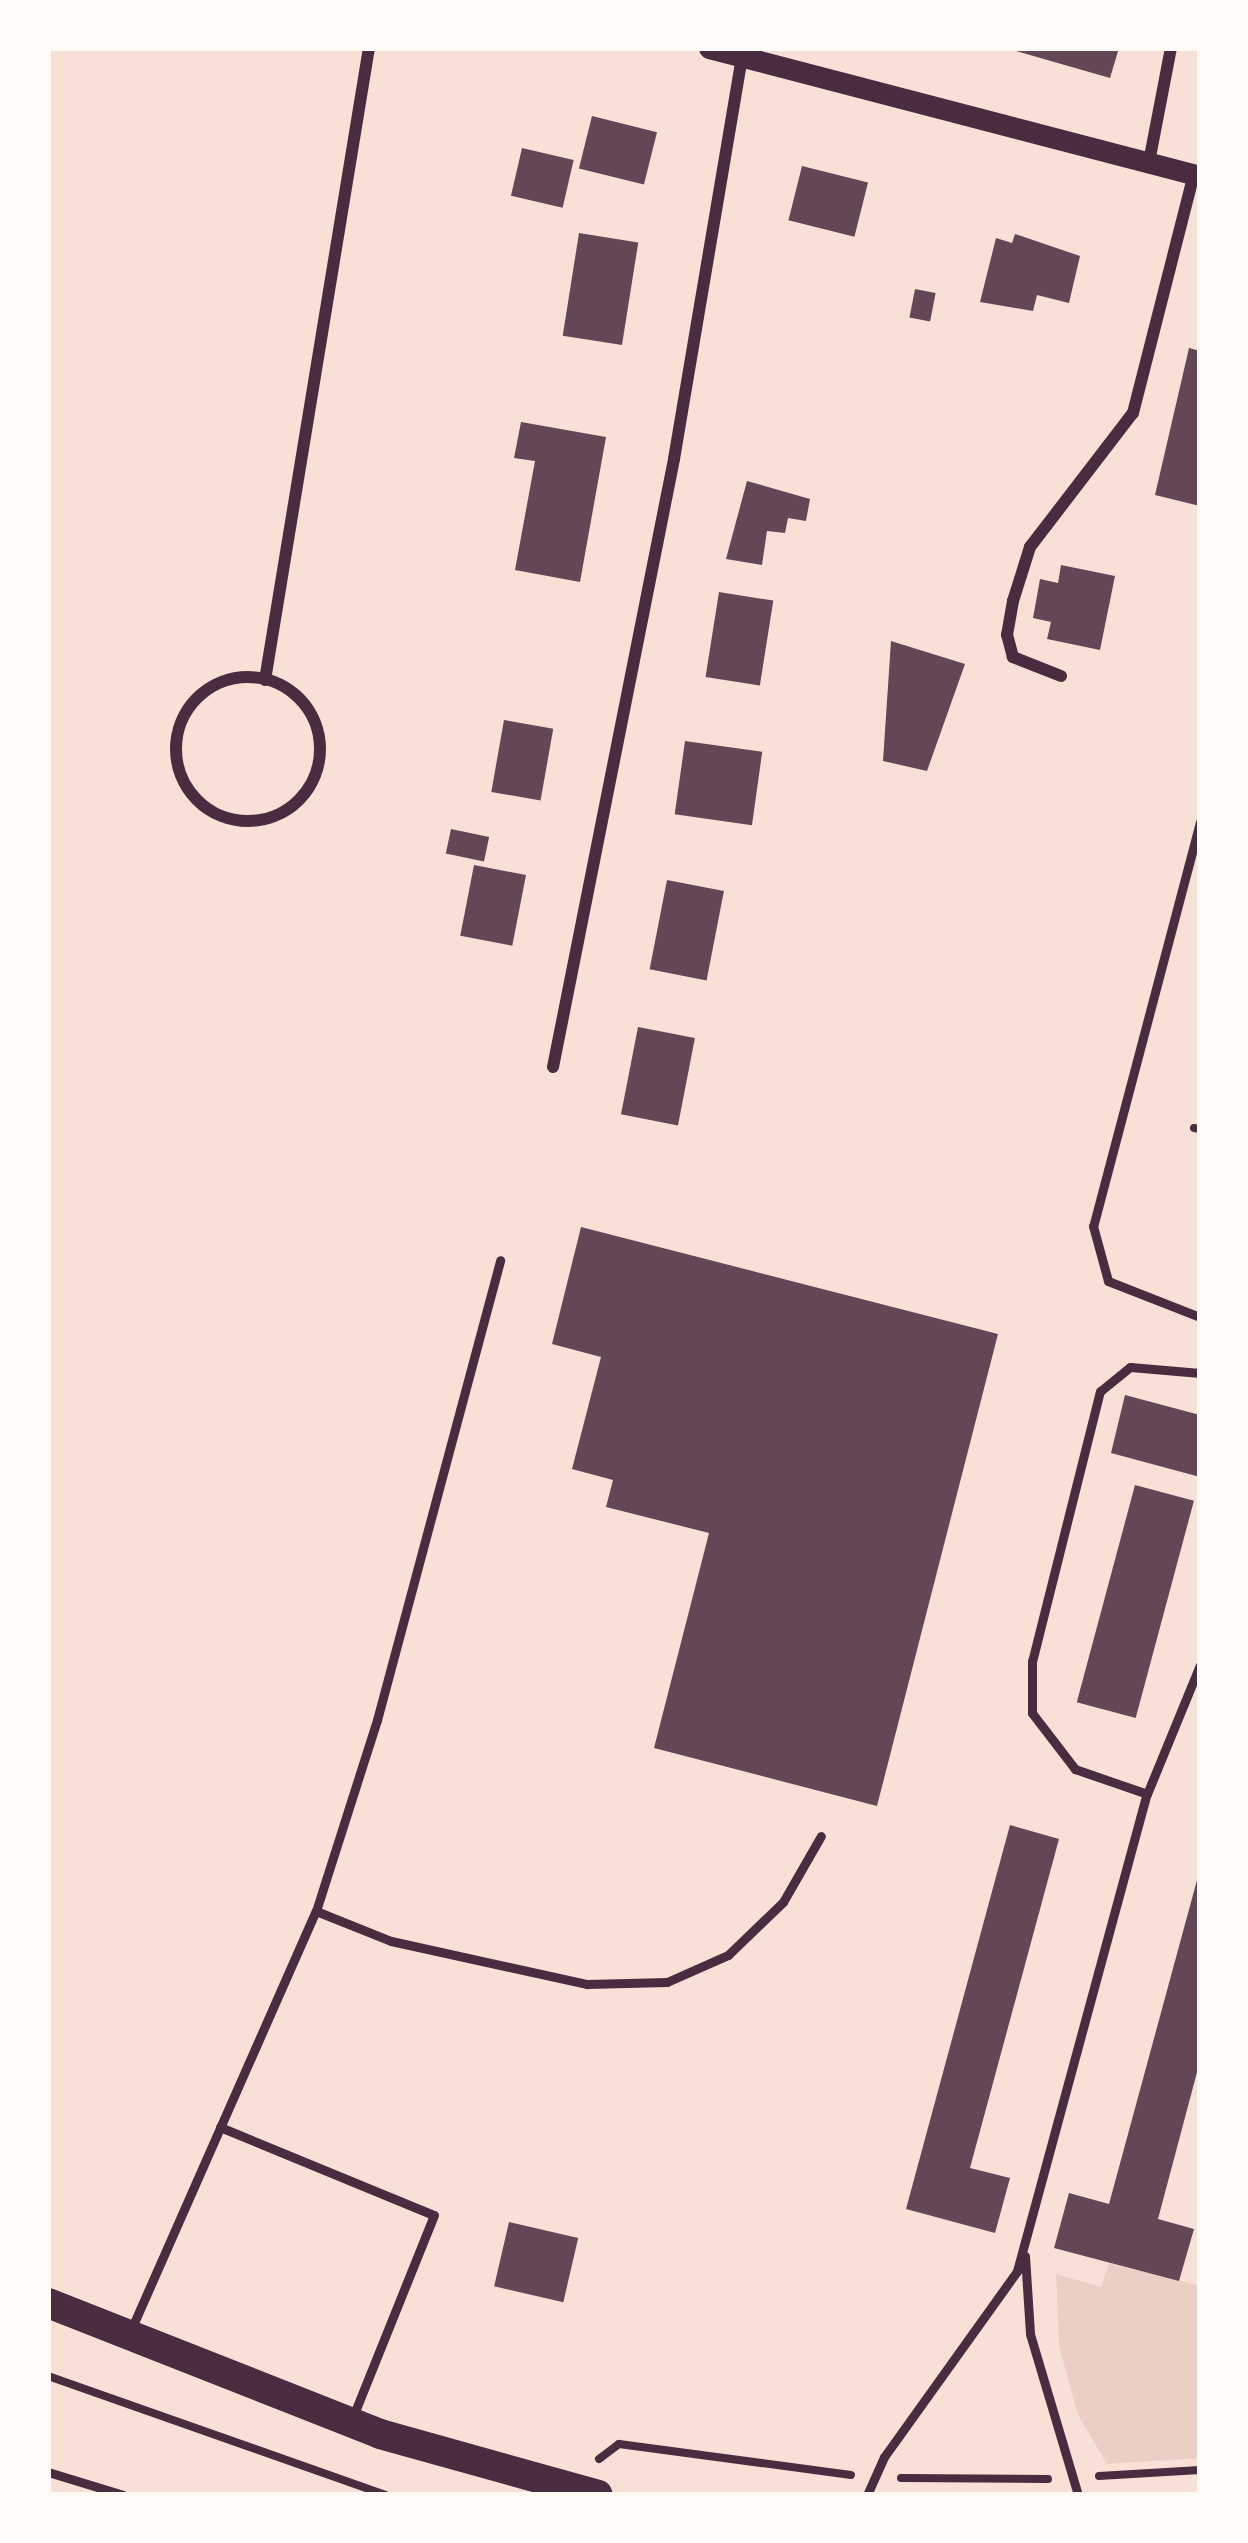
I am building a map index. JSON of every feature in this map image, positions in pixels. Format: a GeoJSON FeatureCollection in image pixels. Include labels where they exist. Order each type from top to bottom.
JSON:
{"type":"FeatureCollection","features":[{"type":"Feature","properties":{"kind":"highway"},"geometry":{"type":"LineString","coordinates":[[48,2302],[350,2424],[598,2495]]}},
{"type":"Feature","properties":{"kind":"street"},"geometry":{"type":"LineString","coordinates":[[265,680],[369,48]]}},
{"type":"Feature","properties":{"kind":"street"},"geometry":{"type":"LineString","coordinates":[[710,48],[1197,175],[1133,413],[1030,547],[1013,601],[1006,635],[1013,656],[1061,676]]}},
{"type":"Feature","properties":{"kind":"street"},"geometry":{"type":"LineString","coordinates":[[1149,162],[1171,48]]}},
{"type":"Feature","properties":{"kind":"street"},"geometry":{"type":"LineString","coordinates":[[553,1067],[674,459],[742,56]]}},
{"type":"Feature","properties":{"kind":"street"},"geometry":{"type":"LineString","coordinates":[[265,680],[304,704],[320,748],[317,771],[289,809],[249,821],[228,818],[208,810],[182,777],[177,733],[201,694],[220,683],[265,680]]}},
{"type":"Feature","properties":{"kind":"lane"},"geometry":{"type":"LineString","coordinates":[[1200,822],[1093,1226],[1108,1281],[1200,1317]]}},
{"type":"Feature","properties":{"kind":"lane"},"geometry":{"type":"LineString","coordinates":[[128,2337],[316,1911],[377,1720],[500,1260]]}},
{"type":"Feature","properties":{"kind":"lane"},"geometry":{"type":"LineString","coordinates":[[1147,1794],[1092,1778],[1047,1741],[1032,1713],[1032,1661],[1100,1391],[1117,1373],[1146,1364],[1200,1372]]}},
{"type":"Feature","properties":{"kind":"lane"},"geometry":{"type":"LineString","coordinates":[[866,2495],[898,2438],[994,2313],[1026,2245],[1147,1794],[1200,1665]]}},
{"type":"Feature","properties":{"kind":"lane"},"geometry":{"type":"LineString","coordinates":[[316,1911],[391,1941],[522,1971],[587,1984],[667,1982],[728,1955],[783,1902],[821,1836]]}},
{"type":"Feature","properties":{"kind":"lane"},"geometry":{"type":"LineString","coordinates":[[220,2127],[434,2215],[350,2424]]}},
{"type":"Feature","properties":{"kind":"lane"},"geometry":{"type":"LineString","coordinates":[[1026,2245],[1030,2334],[1078,2495]]}},
{"type":"Feature","properties":{"kind":"lane"},"geometry":{"type":"LineString","coordinates":[[48,2472],[123,2495]]}},
{"type":"Feature","properties":{"kind":"path"},"geometry":{"type":"LineString","coordinates":[[48,2376],[386,2495]]}},
{"type":"Feature","properties":{"kind":"path"},"geometry":{"type":"LineString","coordinates":[[599,2458],[605,2448],[627,2445],[810,2473]]}},
{"type":"Feature","properties":{"kind":"path"},"geometry":{"type":"LineString","coordinates":[[1126,2475],[1200,2470]]}},
{"type":"Feature","properties":{"kind":"path"},"geometry":{"type":"LineString","coordinates":[[930,2480],[1019,2480]]}},
{"type":"Feature","properties":{"kind":"shaded area"},"geometry":{"type":"Polygon","coordinates":[[[1109,2263],[1200,2286],[1200,2458],[1107,2464],[1078,2415],[1059,2346],[1056,2274],[1101,2287],[1109,2263]]]}},
{"type":"Feature","properties":{"kind":"building"},"geometry":{"type":"Polygon","coordinates":[[[1006,48],[1119,48],[1110,78],[1006,48]]]}},
{"type":"Feature","properties":{"kind":"building"},"geometry":{"type":"Polygon","coordinates":[[[592,116],[657,132],[644,185],[579,168],[592,116]]]}},
{"type":"Feature","properties":{"kind":"building"},"geometry":{"type":"Polygon","coordinates":[[[522,148],[574,160],[563,208],[511,196],[522,148]]]}},
{"type":"Feature","properties":{"kind":"building"},"geometry":{"type":"Polygon","coordinates":[[[802,166],[868,182],[854,237],[788,220],[802,166]]]}},
{"type":"Feature","properties":{"kind":"building"},"geometry":{"type":"Polygon","coordinates":[[[579,233],[638,242],[622,345],[563,336],[579,233]]]}},
{"type":"Feature","properties":{"kind":"building"},"geometry":{"type":"Polygon","coordinates":[[[1015,234],[1080,256],[1069,303],[1037,295],[1033,311],[980,302],[996,238],[1012,243],[1015,234]]]}},
{"type":"Feature","properties":{"kind":"building"},"geometry":{"type":"Polygon","coordinates":[[[915,289],[936,293],[930,321],[909,317],[915,289]]]}},
{"type":"Feature","properties":{"kind":"building"},"geometry":{"type":"Polygon","coordinates":[[[1189,348],[1200,351],[1200,506],[1155,495],[1189,348]]]}},
{"type":"Feature","properties":{"kind":"building"},"geometry":{"type":"Polygon","coordinates":[[[521,422],[606,437],[580,582],[515,570],[535,461],[514,458],[521,422]]]}},
{"type":"Feature","properties":{"kind":"building"},"geometry":{"type":"Polygon","coordinates":[[[747,481],[810,499],[806,521],[788,518],[785,533],[767,531],[762,565],[726,559],[747,481]]]}},
{"type":"Feature","properties":{"kind":"building"},"geometry":{"type":"Polygon","coordinates":[[[1061,565],[1115,576],[1100,650],[1047,639],[1051,622],[1033,618],[1040,579],[1058,583],[1061,565]]]}},
{"type":"Feature","properties":{"kind":"building"},"geometry":{"type":"Polygon","coordinates":[[[719,592],[773,601],[760,686],[706,677],[719,592]]]}},
{"type":"Feature","properties":{"kind":"building"},"geometry":{"type":"Polygon","coordinates":[[[891,641],[965,664],[927,771],[883,761],[891,641]]]}},
{"type":"Feature","properties":{"kind":"building"},"geometry":{"type":"Polygon","coordinates":[[[504,720],[553,729],[541,801],[491,792],[504,720]]]}},
{"type":"Feature","properties":{"kind":"building"},"geometry":{"type":"Polygon","coordinates":[[[685,741],[762,752],[752,825],[675,814],[685,741]]]}},
{"type":"Feature","properties":{"kind":"building"},"geometry":{"type":"Polygon","coordinates":[[[451,829],[489,837],[484,862],[446,853],[451,829]]]}},
{"type":"Feature","properties":{"kind":"building"},"geometry":{"type":"Polygon","coordinates":[[[474,865],[526,875],[512,946],[460,936],[474,865]]]}},
{"type":"Feature","properties":{"kind":"building"},"geometry":{"type":"Polygon","coordinates":[[[667,880],[724,891],[707,980],[650,969],[667,880]]]}},
{"type":"Feature","properties":{"kind":"building"},"geometry":{"type":"Polygon","coordinates":[[[638,1027],[695,1038],[678,1125],[621,1114],[638,1027]]]}},
{"type":"Feature","properties":{"kind":"building"},"geometry":{"type":"Polygon","coordinates":[[[581,1227],[998,1334],[877,1806],[654,1748],[709,1533],[606,1507],[613,1480],[572,1469],[601,1357],[552,1344],[581,1227]]]}},
{"type":"Feature","properties":{"kind":"building"},"geometry":{"type":"Polygon","coordinates":[[[1125,1395],[1200,1415],[1200,1477],[1111,1453],[1125,1395]]]}},
{"type":"Feature","properties":{"kind":"building"},"geometry":{"type":"Polygon","coordinates":[[[1135,1485],[1194,1501],[1136,1718],[1077,1702],[1135,1485]]]}},
{"type":"Feature","properties":{"kind":"building"},"geometry":{"type":"Polygon","coordinates":[[[1010,1825],[1059,1839],[970,2168],[1010,2178],[995,2233],[906,2209],[1010,1825]]]}},
{"type":"Feature","properties":{"kind":"building"},"geometry":{"type":"Polygon","coordinates":[[[1200,1869],[1200,2061],[1158,2219],[1194,2229],[1179,2281],[1054,2248],[1069,2193],[1109,2204],[1200,1869]]]}},
{"type":"Feature","properties":{"kind":"building"},"geometry":{"type":"Polygon","coordinates":[[[509,2222],[578,2238],[563,2302],[494,2286],[509,2222]]]}}]}
